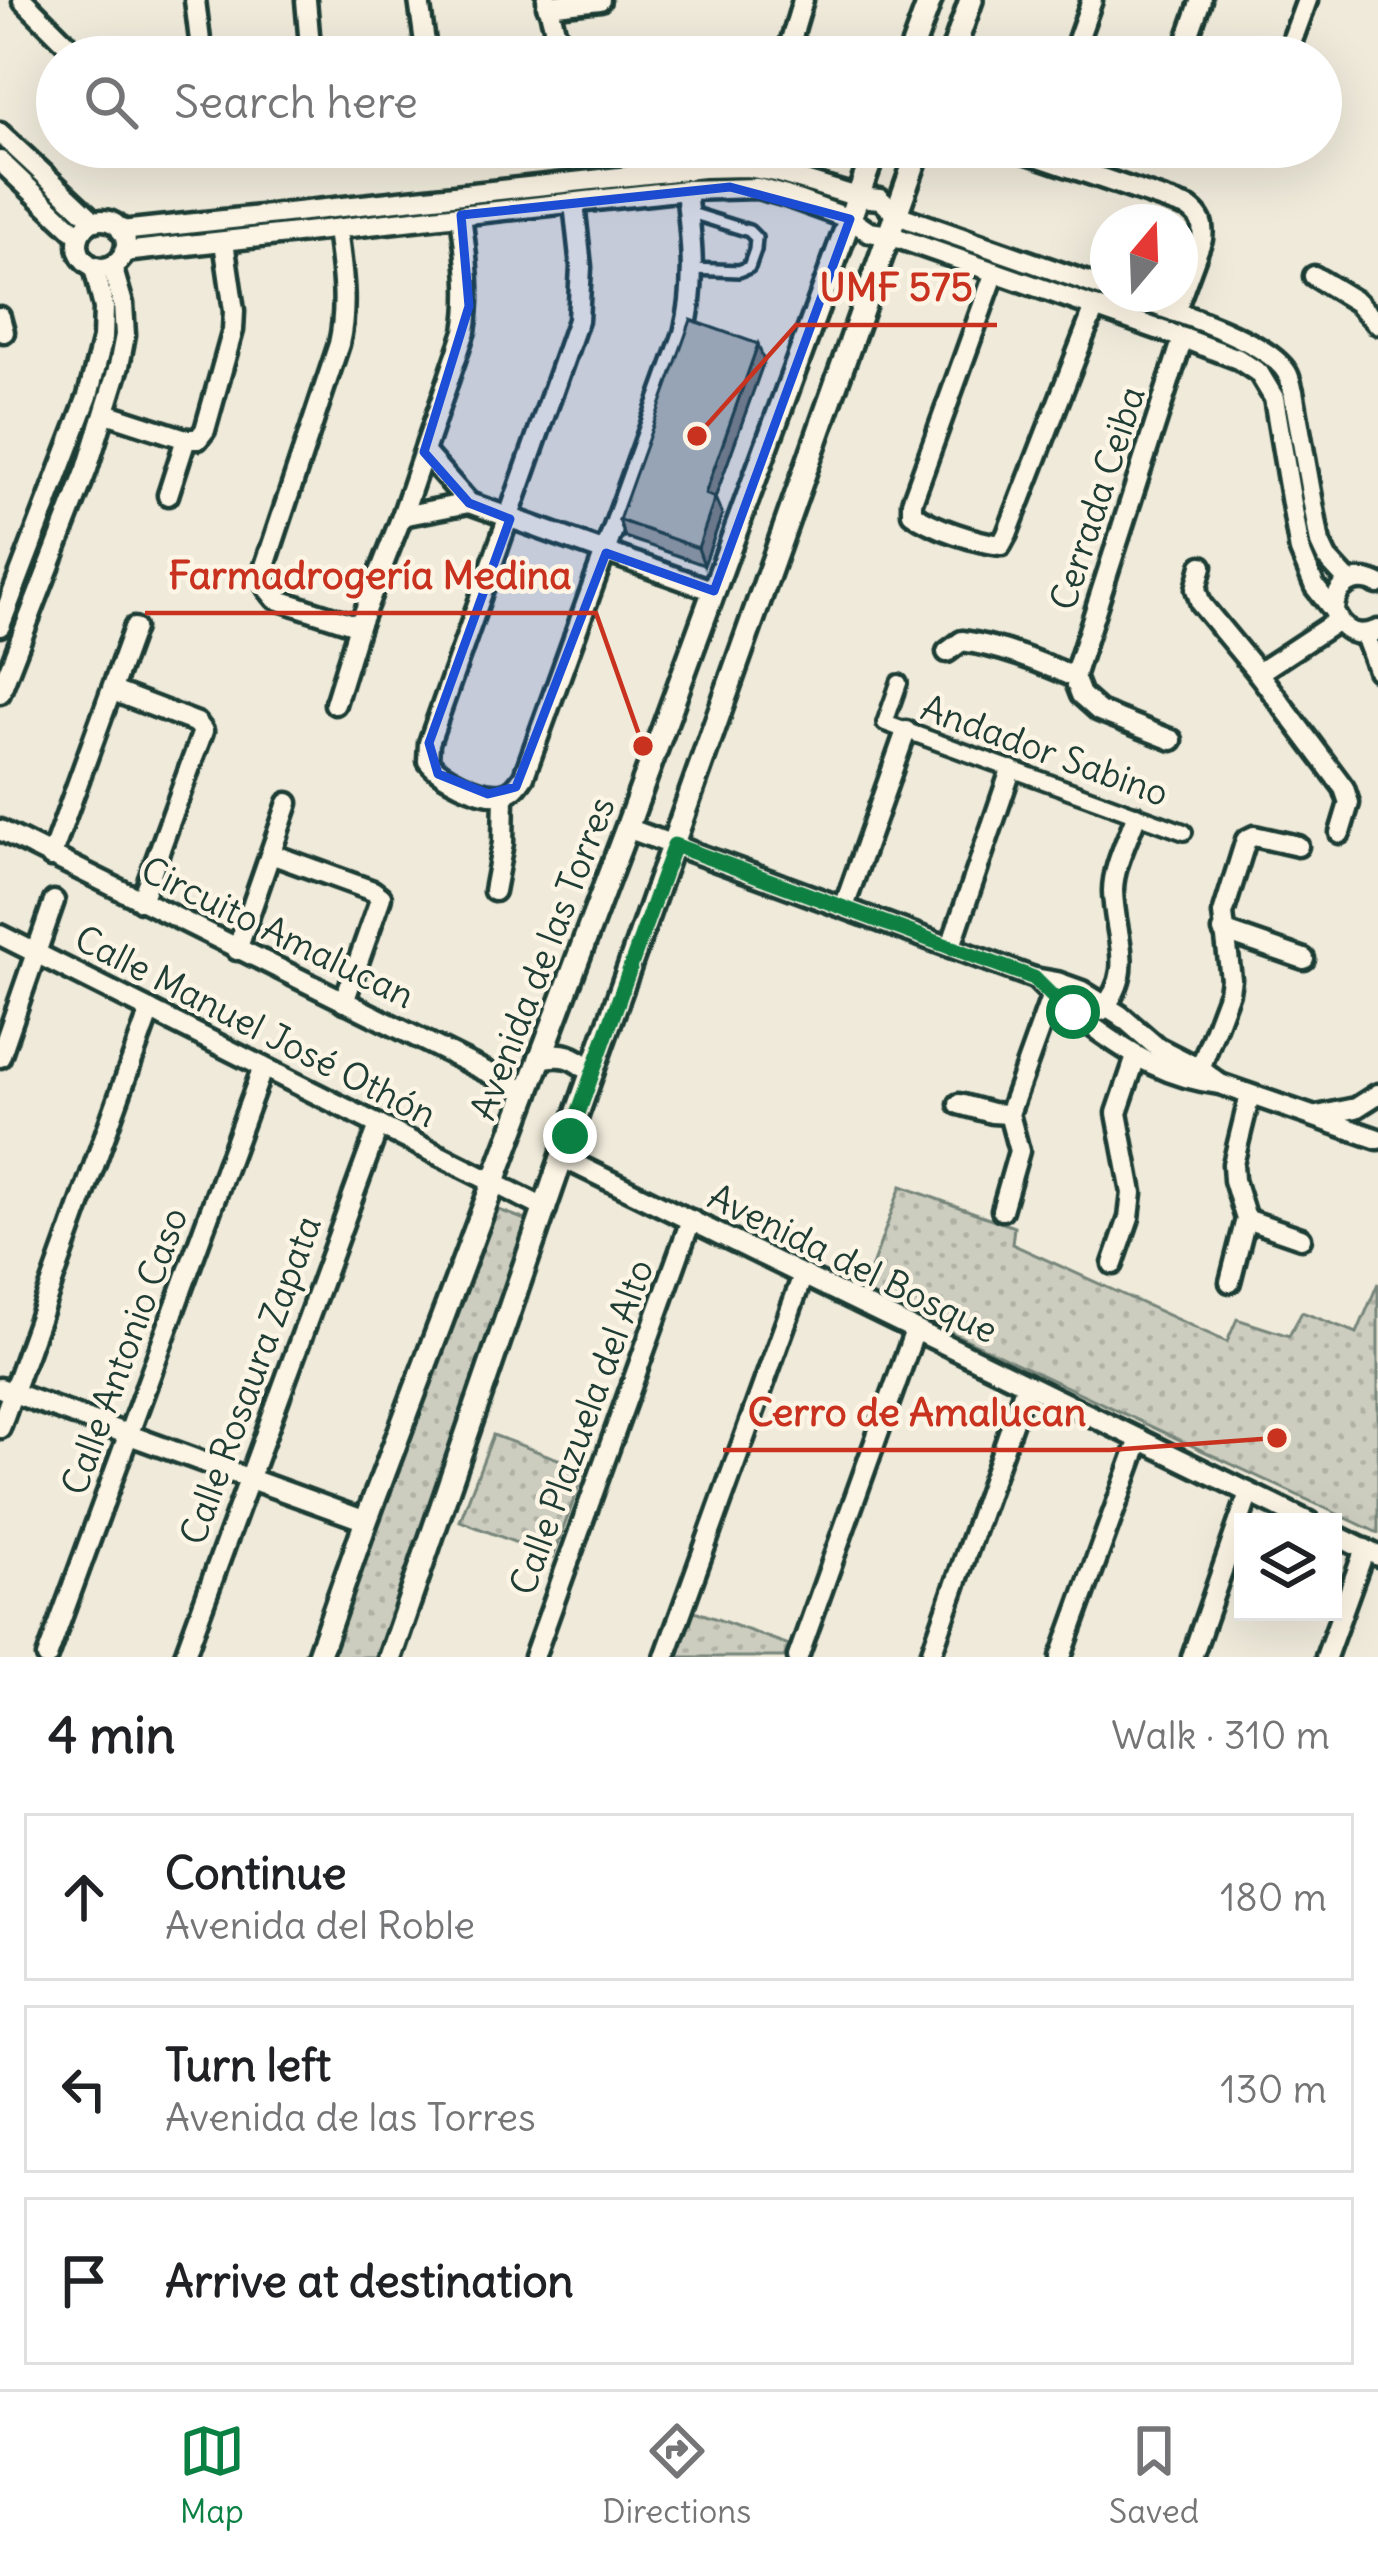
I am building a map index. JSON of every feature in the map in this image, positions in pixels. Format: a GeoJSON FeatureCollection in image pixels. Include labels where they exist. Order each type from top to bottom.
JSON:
{"type":"FeatureCollection","features":[{"type":"Feature","properties":{"kind":"street"},"geometry":{"type":"LineString","coordinates":[[23,0],[59,36]]}},
{"type":"Feature","properties":{"kind":"street"},"geometry":{"type":"LineString","coordinates":[[195,0],[199,36]]}},
{"type":"Feature","properties":{"kind":"street"},"geometry":{"type":"LineString","coordinates":[[306,0],[309,36]]}},
{"type":"Feature","properties":{"kind":"street"},"geometry":{"type":"LineString","coordinates":[[418,0],[424,36]]}},
{"type":"Feature","properties":{"kind":"street"},"geometry":{"type":"LineString","coordinates":[[556,36],[547,3],[600,0]]}},
{"type":"Feature","properties":{"kind":"street"},"geometry":{"type":"LineString","coordinates":[[793,36],[803,0]]}},
{"type":"Feature","properties":{"kind":"street"},"geometry":{"type":"LineString","coordinates":[[916,36],[929,0]]}},
{"type":"Feature","properties":{"kind":"street"},"geometry":{"type":"LineString","coordinates":[[958,36],[970,0]]}},
{"type":"Feature","properties":{"kind":"street"},"geometry":{"type":"LineString","coordinates":[[1079,36],[1092,0]]}},
{"type":"Feature","properties":{"kind":"street"},"geometry":{"type":"LineString","coordinates":[[1188,36],[1201,0]]}},
{"type":"Feature","properties":{"kind":"street"},"geometry":{"type":"LineString","coordinates":[[1294,36],[1307,0]]}},
{"type":"Feature","properties":{"kind":"street"},"geometry":{"type":"LineString","coordinates":[[0,134],[36,167]]}},
{"type":"Feature","properties":{"kind":"street"},"geometry":{"type":"LineString","coordinates":[[0,161],[79,236]]}},
{"type":"Feature","properties":{"kind":"street"},"geometry":{"type":"LineString","coordinates":[[0,626],[88,397],[103,338],[110,262],[125,241],[114,224],[94,221],[37,168]]}},
{"type":"Feature","properties":{"kind":"street"},"geometry":{"type":"LineString","coordinates":[[121,231],[703,168]]}},
{"type":"Feature","properties":{"kind":"street"},"geometry":{"type":"LineString","coordinates":[[752,168],[880,199],[893,225],[995,272],[1090,305]]}},
{"type":"Feature","properties":{"kind":"street","name":"Avenida de las Torres"},"geometry":{"type":"LineString","coordinates":[[318,1657],[868,168]]}},
{"type":"Feature","properties":{"kind":"street"},"geometry":{"type":"LineString","coordinates":[[390,1657],[913,168]]}},
{"type":"Feature","properties":{"kind":"street"},"geometry":{"type":"LineString","coordinates":[[1072,168],[1177,204]]}},
{"type":"Feature","properties":{"kind":"street"},"geometry":{"type":"LineString","coordinates":[[94,221],[79,236],[78,249],[83,260],[110,262],[224,242],[686,190],[757,188],[850,219],[868,232],[893,225],[1090,284]]}},
{"type":"Feature","properties":{"kind":"street"},"geometry":{"type":"LineString","coordinates":[[574,202],[582,293],[578,320],[430,743],[428,761],[438,774],[488,794],[504,794],[524,776],[684,333],[693,268],[686,190]]}},
{"type":"Feature","properties":{"kind":"street"},"geometry":{"type":"LineString","coordinates":[[335,704],[465,331],[469,306],[461,215]]}},
{"type":"Feature","properties":{"kind":"street"},"geometry":{"type":"LineString","coordinates":[[1198,215],[1204,227],[1198,250]]}},
{"type":"Feature","properties":{"kind":"street"},"geometry":{"type":"LineString","coordinates":[[337,230],[345,320],[263,572],[276,599],[359,626]]}},
{"type":"Feature","properties":{"kind":"street"},"geometry":{"type":"LineString","coordinates":[[106,413],[186,440],[198,439],[205,430],[233,331],[224,242]]}},
{"type":"Feature","properties":{"kind":"street"},"geometry":{"type":"LineString","coordinates":[[0,693],[106,413],[125,335],[123,304],[110,262]]}},
{"type":"Feature","properties":{"kind":"street"},"geometry":{"type":"LineString","coordinates":[[995,272],[912,502],[912,513],[922,520],[1001,544],[1093,312]]}},
{"type":"Feature","properties":{"kind":"street"},"geometry":{"type":"LineString","coordinates":[[1313,277],[1357,302],[1378,324]]}},
{"type":"Feature","properties":{"kind":"street"},"geometry":{"type":"LineString","coordinates":[[1109,312],[1238,359],[1259,374],[1274,398],[1300,551],[1315,587],[1345,629],[1356,635],[1372,633],[1378,670]]}},
{"type":"Feature","properties":{"kind":"street"},"geometry":{"type":"LineString","coordinates":[[1175,312],[1248,342],[1272,356],[1287,373],[1321,543],[1349,582]]}},
{"type":"Feature","properties":{"kind":"street","name":"Cerrada Ceiba"},"geometry":{"type":"LineString","coordinates":[[1074,677],[1183,338]]}},
{"type":"Feature","properties":{"kind":"street"},"geometry":{"type":"LineString","coordinates":[[168,495],[186,440]]}},
{"type":"Feature","properties":{"kind":"street"},"geometry":{"type":"LineString","coordinates":[[424,452],[469,503],[714,591]]}},
{"type":"Feature","properties":{"kind":"street"},"geometry":{"type":"LineString","coordinates":[[402,516],[469,503]]}},
{"type":"Feature","properties":{"kind":"street"},"geometry":{"type":"LineString","coordinates":[[1202,566],[1197,597],[1344,788],[1349,803],[1340,833]]}},
{"type":"Feature","properties":{"kind":"street"},"geometry":{"type":"LineString","coordinates":[[1336,616],[1336,594],[1349,582],[1362,579],[1378,584]]}},
{"type":"Feature","properties":{"kind":"street"},"geometry":{"type":"LineString","coordinates":[[1258,674],[1336,616]]}},
{"type":"Feature","properties":{"kind":"street"},"geometry":{"type":"LineString","coordinates":[[51,857],[134,628]]}},
{"type":"Feature","properties":{"kind":"street"},"geometry":{"type":"LineString","coordinates":[[947,652],[962,641],[981,644],[1074,677],[1081,695],[1099,711],[1172,740]]}},
{"type":"Feature","properties":{"kind":"street","name":"Andador Sabino"},"geometry":{"type":"LineString","coordinates":[[899,683],[885,723],[1184,832]]}},
{"type":"Feature","properties":{"kind":"street"},"geometry":{"type":"LineString","coordinates":[[113,692],[197,723],[203,731],[141,902]]}},
{"type":"Feature","properties":{"kind":"street"},"geometry":{"type":"LineString","coordinates":[[844,907],[906,731]]}},
{"type":"Feature","properties":{"kind":"street"},"geometry":{"type":"LineString","coordinates":[[951,946],[1011,770]]}},
{"type":"Feature","properties":{"kind":"street"},"geometry":{"type":"LineString","coordinates":[[494,890],[504,794]]}},
{"type":"Feature","properties":{"kind":"street"},"geometry":{"type":"LineString","coordinates":[[237,950],[288,803]]}},
{"type":"Feature","properties":{"kind":"street"},"geometry":{"type":"LineString","coordinates":[[1114,1010],[1124,965],[1114,878],[1136,817]]}},
{"type":"Feature","properties":{"kind":"street"},"geometry":{"type":"LineString","coordinates":[[627,828],[1114,1010],[1198,1075],[1378,1139]]}},
{"type":"Feature","properties":{"kind":"street","name":"Circuito Amalucan"},"geometry":{"type":"LineString","coordinates":[[0,830],[527,1092]]}},
{"type":"Feature","properties":{"kind":"street"},"geometry":{"type":"LineString","coordinates":[[1198,1075],[1229,992],[1223,914],[1246,840],[1254,836],[1298,846]]}},
{"type":"Feature","properties":{"kind":"street"},"geometry":{"type":"LineString","coordinates":[[271,854],[381,897],[344,1002]]}},
{"type":"Feature","properties":{"kind":"street"},"geometry":{"type":"LineString","coordinates":[[0,1057],[54,901]]}},
{"type":"Feature","properties":{"kind":"street"},"geometry":{"type":"LineString","coordinates":[[1223,931],[1304,959]]}},
{"type":"Feature","properties":{"kind":"street","name":"Calle Manuel José Othón"},"geometry":{"type":"LineString","coordinates":[[0,935],[546,1209]]}},
{"type":"Feature","properties":{"kind":"street"},"geometry":{"type":"LineString","coordinates":[[1054,989],[1136,1058],[1171,1074],[1198,1075]]}},
{"type":"Feature","properties":{"kind":"street"},"geometry":{"type":"LineString","coordinates":[[1002,1210],[1019,1151],[1009,1114],[1054,989]]}},
{"type":"Feature","properties":{"kind":"street"},"geometry":{"type":"LineString","coordinates":[[0,1428],[6,1390],[150,1010]]}},
{"type":"Feature","properties":{"kind":"street"},"geometry":{"type":"LineString","coordinates":[[1100,1032],[1098,1016],[1114,1010]]}},
{"type":"Feature","properties":{"kind":"street"},"geometry":{"type":"LineString","coordinates":[[540,1058],[567,1055],[592,1072]]}},
{"type":"Feature","properties":{"kind":"street"},"geometry":{"type":"LineString","coordinates":[[1113,1264],[1132,1205],[1117,1113],[1136,1058]]}},
{"type":"Feature","properties":{"kind":"street","name":"Calle Antonio Caso"},"geometry":{"type":"LineString","coordinates":[[47,1657],[263,1067]]}},
{"type":"Feature","properties":{"kind":"street"},"geometry":{"type":"LineString","coordinates":[[1317,1116],[1356,1108],[1378,1094]]}},
{"type":"Feature","properties":{"kind":"street"},"geometry":{"type":"LineString","coordinates":[[1230,1282],[1246,1219],[1233,1164],[1250,1095]]}},
{"type":"Feature","properties":{"kind":"street"},"geometry":{"type":"LineString","coordinates":[[959,1104],[1009,1114]]}},
{"type":"Feature","properties":{"kind":"street","name":"Calle Rosaura Zapata"},"geometry":{"type":"LineString","coordinates":[[184,1657],[379,1125]]}},
{"type":"Feature","properties":{"kind":"street","name":"Avenida del Bosque"},"geometry":{"type":"LineString","coordinates":[[563,1158],[1291,1513]]}},
{"type":"Feature","properties":{"kind":"street"},"geometry":{"type":"LineString","coordinates":[[1246,1219],[1301,1238]]}},
{"type":"Feature","properties":{"kind":"street","name":"Calle Plazuela del Alto"},"geometry":{"type":"LineString","coordinates":[[534,1657],[691,1220]]}},
{"type":"Feature","properties":{"kind":"street"},"geometry":{"type":"LineString","coordinates":[[665,1657],[802,1275]]}},
{"type":"Feature","properties":{"kind":"street"},"geometry":{"type":"LineString","coordinates":[[798,1657],[915,1330]]}},
{"type":"Feature","properties":{"kind":"street"},"geometry":{"type":"LineString","coordinates":[[930,1657],[1026,1384]]}},
{"type":"Feature","properties":{"kind":"street"},"geometry":{"type":"LineString","coordinates":[[6,1390],[365,1521]]}},
{"type":"Feature","properties":{"kind":"street"},"geometry":{"type":"LineString","coordinates":[[1061,1657],[1140,1439]]}},
{"type":"Feature","properties":{"kind":"street"},"geometry":{"type":"LineString","coordinates":[[1192,1657],[1250,1493]]}},
{"type":"Feature","properties":{"kind":"street"},"geometry":{"type":"LineString","coordinates":[[1326,1657],[1371,1552],[1342,1538]]}},
{"type":"Feature","properties":{"kind":"lane"},"geometry":{"type":"LineString","coordinates":[[688,212],[749,231],[756,238],[748,267],[739,271],[693,268]]}},
{"type":"Feature","properties":{"kind":"highlighted area"},"geometry":{"type":"Polygon","coordinates":[[[730,187],[850,219],[714,591],[606,553],[516,787],[488,794],[438,774],[429,743],[510,519],[469,503],[424,452],[469,306],[461,215],[730,187]]]}},
{"type":"Feature","properties":{"kind":"shaded area"},"geometry":{"type":"Polygon","coordinates":[[[901,1186],[1014,1227],[1012,1244],[1227,1342],[1237,1319],[1289,1336],[1302,1312],[1357,1333],[1378,1283],[1378,1533],[1342,1513],[863,1291],[901,1186]]]}},
{"type":"Feature","properties":{"kind":"shaded area"},"geometry":{"type":"Polygon","coordinates":[[[499,1210],[531,1222],[381,1657],[327,1657],[381,1520],[477,1242],[499,1210]]]}},
{"type":"Feature","properties":{"kind":"shaded area"},"geometry":{"type":"Polygon","coordinates":[[[493,1435],[585,1469],[553,1557],[460,1521],[493,1435]]]}},
{"type":"Feature","properties":{"kind":"shaded area"},"geometry":{"type":"Polygon","coordinates":[[[689,1609],[789,1645],[784,1657],[673,1657],[689,1609]]]}},
{"type":"Feature","properties":{"kind":"building"},"geometry":{"type":"Polygon","coordinates":[[[691,320],[758,344],[705,494],[715,498],[698,548],[619,520],[691,320]]]}},
{"type":"Feature","properties":{"kind":"place","name":"UMF 575"},"geometry":{"type":"Point","coordinates":[697,436]}},
{"type":"Feature","properties":{"kind":"place","name":"Farmadrogería Medina"},"geometry":{"type":"Point","coordinates":[643,746]}},
{"type":"Feature","properties":{"kind":"place","name":"Cerro de Amalucan"},"geometry":{"type":"Point","coordinates":[1277,1438]}},
{"type":"Feature","properties":{"kind":"route"},"geometry":{"type":"LineString","coordinates":[[570,1136],[674,845],[1034,978],[1073,1012]]}}]}
